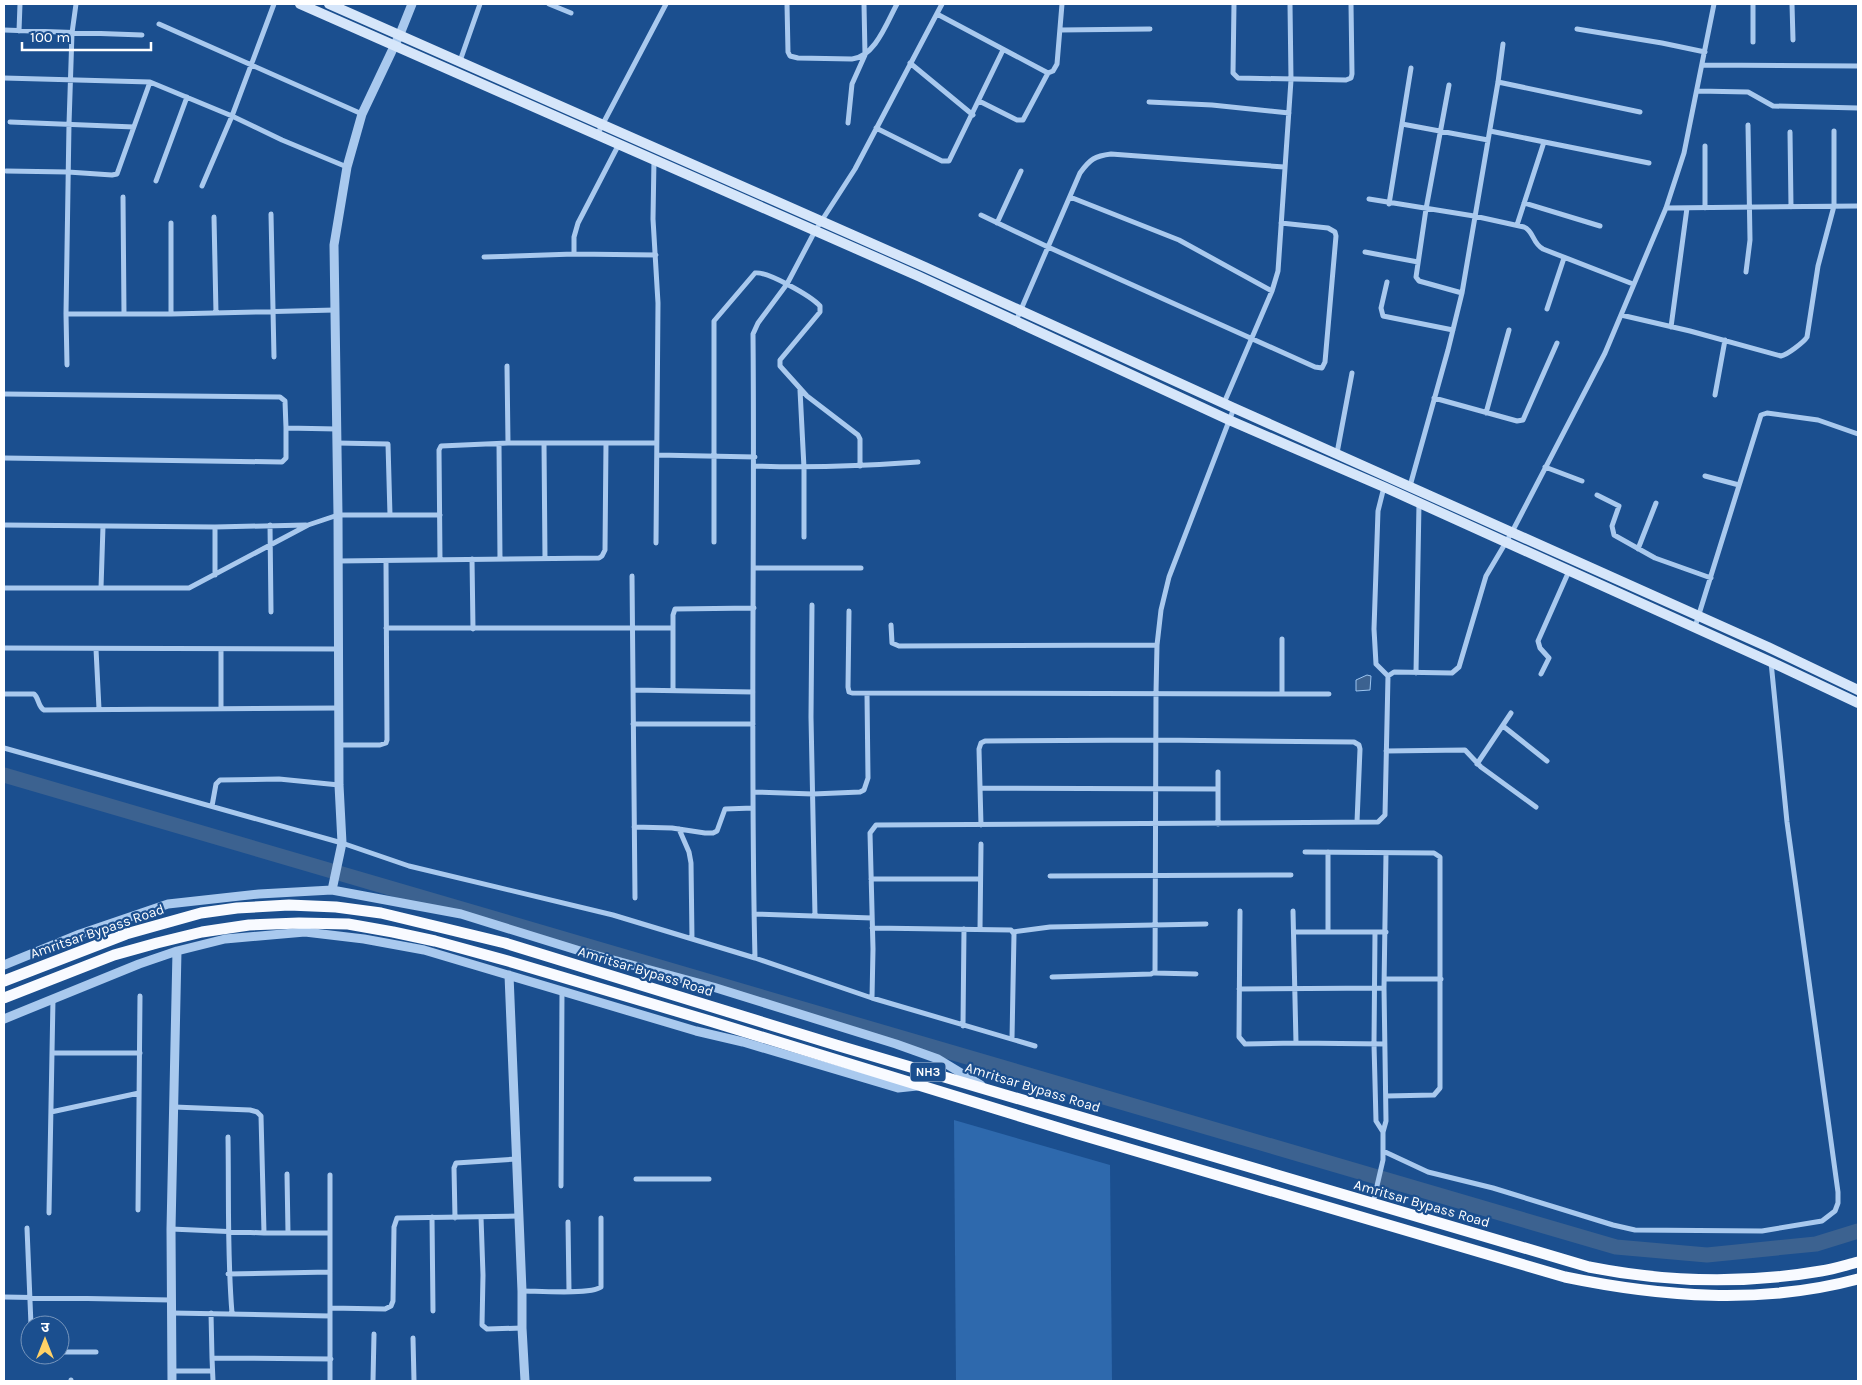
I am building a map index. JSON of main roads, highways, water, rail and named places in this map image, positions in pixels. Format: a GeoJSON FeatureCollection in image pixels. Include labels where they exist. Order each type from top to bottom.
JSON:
{"type":"FeatureCollection","features":[{"type":"Feature","properties":{"kind":"highway","name":"Amritsar Bypass Road"},"geometry":{"type":"LineString","coordinates":[[4,981],[126,934],[201,913],[237,908],[289,905],[336,907],[381,913],[505,943],[836,1045],[1589,1267],[1631,1274],[1737,1280],[1823,1271],[1858,1262]]}},
{"type":"Feature","properties":{"kind":"highway","name":"Amritsar Bypass Road"},"geometry":{"type":"LineString","coordinates":[[4,998],[114,956],[157,942],[202,932],[259,925],[299,923],[348,924],[435,941],[508,961],[1076,1133],[1565,1277],[1629,1289],[1705,1296],[1767,1294],[1846,1282]]}},
{"type":"Feature","properties":{"kind":"highway","name":"NH3"},"geometry":{"type":"LineString","coordinates":[[1846,1282],[1858,1279]]}},
{"type":"Feature","properties":{"kind":"main road"},"geometry":{"type":"LineString","coordinates":[[300,4],[395,44],[815,230],[1229,420],[1387,482],[1410,486],[1857,687]]}},
{"type":"Feature","properties":{"kind":"main road"},"geometry":{"type":"LineString","coordinates":[[329,4],[345,7],[400,34],[1020,310],[1337,454],[1420,503],[1858,703]]}},
{"type":"Feature","properties":{"kind":"main road"},"geometry":{"type":"LineString","coordinates":[[1846,1282],[1858,1283]]}},
{"type":"Feature","properties":{"kind":"waterway"},"geometry":{"type":"LineString","coordinates":[[4,775],[1616,1247],[1707,1255],[1816,1244],[1858,1231]]}}]}
